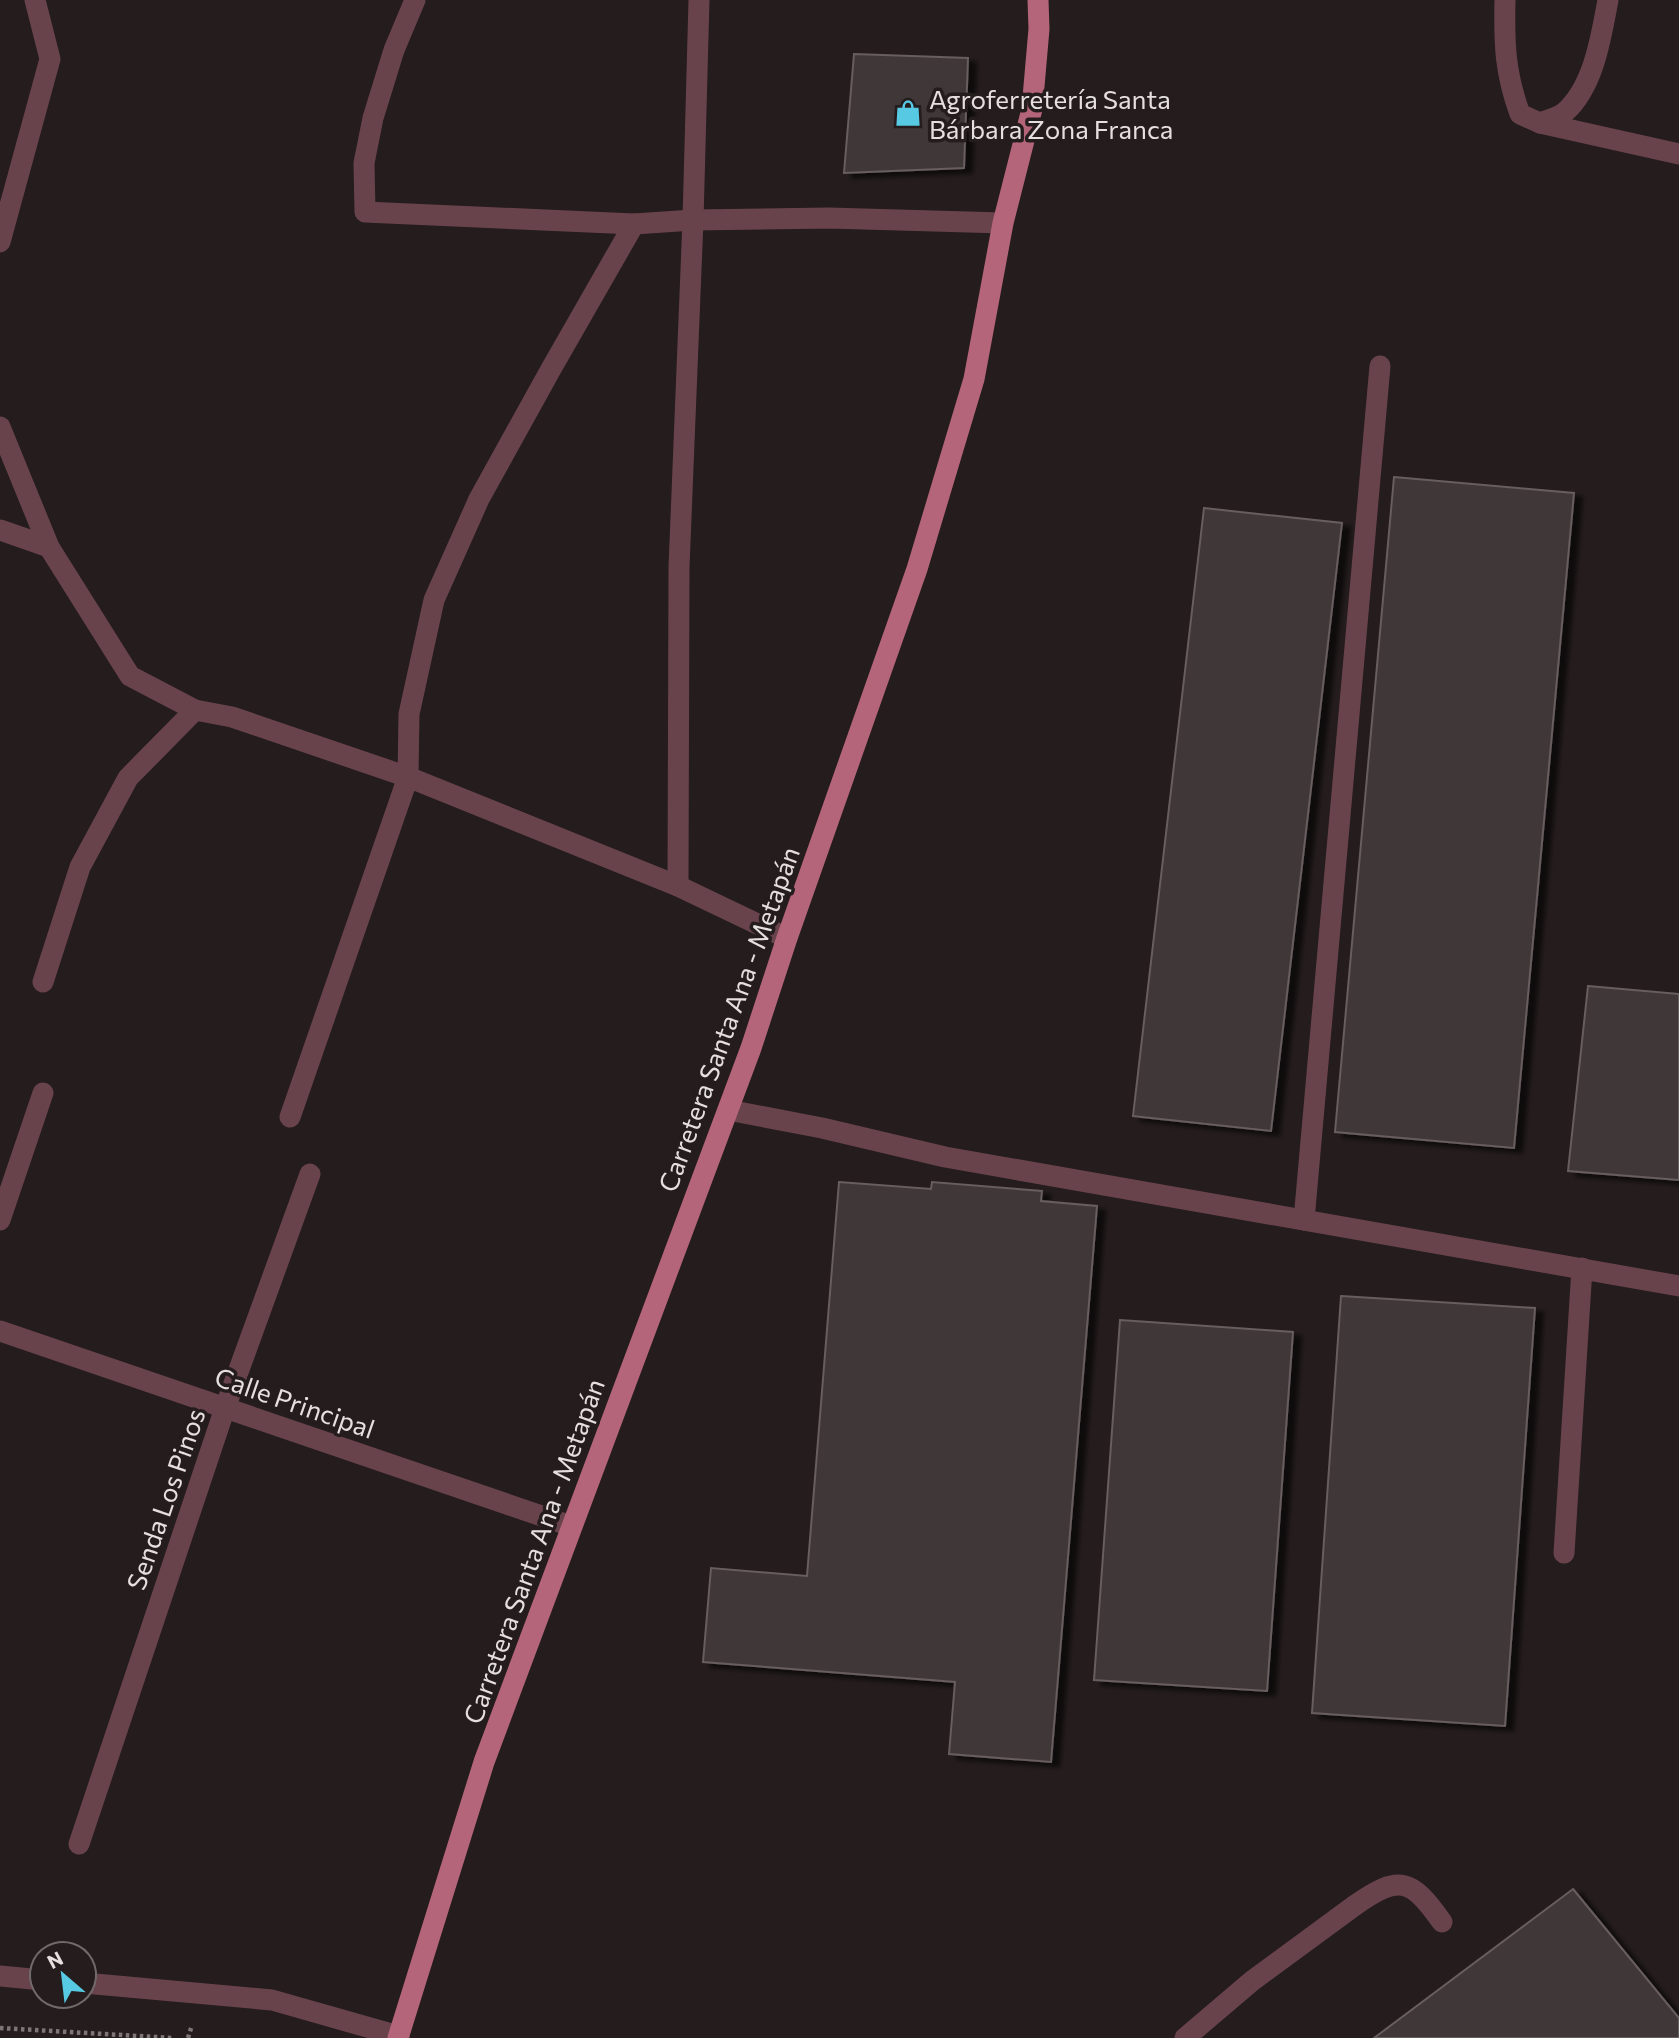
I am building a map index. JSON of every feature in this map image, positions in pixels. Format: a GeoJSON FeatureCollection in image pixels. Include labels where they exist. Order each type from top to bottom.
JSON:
{"type":"FeatureCollection","features":[{"type":"Feature","properties":{"kind":"main road","name":"Carretera Santa Ana - Metapán"},"geometry":{"type":"LineString","coordinates":[[398,2037],[484,1762],[728,1110],[917,569],[974,379],[1003,223],[1032,109],[1039,29],[1038,0]]}},
{"type":"Feature","properties":{"kind":"street"},"geometry":{"type":"LineString","coordinates":[[0,242],[50,60],[35,0]]}},
{"type":"Feature","properties":{"kind":"street"},"geometry":{"type":"LineString","coordinates":[[415,0],[394,50],[373,118],[365,163],[365,212],[634,224],[693,220],[829,218],[1003,223]]}},
{"type":"Feature","properties":{"kind":"street"},"geometry":{"type":"LineString","coordinates":[[678,886],[679,567],[699,0]]}},
{"type":"Feature","properties":{"kind":"street"},"geometry":{"type":"LineString","coordinates":[[1505,0],[1504,44],[1510,82],[1520,114],[1540,123],[1679,154]]}},
{"type":"Feature","properties":{"kind":"street"},"geometry":{"type":"LineString","coordinates":[[1540,123],[1563,114],[1580,95],[1600,45],[1608,0]]}},
{"type":"Feature","properties":{"kind":"street"},"geometry":{"type":"LineString","coordinates":[[290,1117],[408,777],[409,714],[433,600],[480,499],[634,224]]}},
{"type":"Feature","properties":{"kind":"street"},"geometry":{"type":"LineString","coordinates":[[1304,1220],[1380,366]]}},
{"type":"Feature","properties":{"kind":"street"},"geometry":{"type":"LineString","coordinates":[[0,427],[48,547],[130,676],[195,710],[232,717],[408,777],[678,886],[787,938]]}},
{"type":"Feature","properties":{"kind":"street"},"geometry":{"type":"LineString","coordinates":[[0,530],[48,547]]}},
{"type":"Feature","properties":{"kind":"street"},"geometry":{"type":"LineString","coordinates":[[43,982],[80,867],[128,778],[195,710]]}},
{"type":"Feature","properties":{"kind":"street"},"geometry":{"type":"LineString","coordinates":[[0,1220],[43,1093]]}},
{"type":"Feature","properties":{"kind":"street"},"geometry":{"type":"LineString","coordinates":[[728,1110],[831,1130],[945,1157],[1679,1286]]}},
{"type":"Feature","properties":{"kind":"street","name":"Senda Los Pinos"},"geometry":{"type":"LineString","coordinates":[[79,1844],[225,1408],[310,1174]]}},
{"type":"Feature","properties":{"kind":"street"},"geometry":{"type":"LineString","coordinates":[[1564,1553],[1582,1268]]}},
{"type":"Feature","properties":{"kind":"street","name":"Calle Principal"},"geometry":{"type":"LineString","coordinates":[[0,1331],[572,1525]]}},
{"type":"Feature","properties":{"kind":"street"},"geometry":{"type":"LineString","coordinates":[[1185,2038],[1252,1981],[1362,1900],[1385,1887],[1399,1884],[1410,1886],[1427,1901],[1442,1922]]}},
{"type":"Feature","properties":{"kind":"street"},"geometry":{"type":"LineString","coordinates":[[0,1976],[28,1979]]}},
{"type":"Feature","properties":{"kind":"street"},"geometry":{"type":"LineString","coordinates":[[98,1984],[272,2000],[398,2037]]}},
{"type":"Feature","properties":{"kind":"path"},"geometry":{"type":"LineString","coordinates":[[188,2038],[192,2025]]}},
{"type":"Feature","properties":{"kind":"path"},"geometry":{"type":"LineString","coordinates":[[0,2028],[173,2038]]}},
{"type":"Feature","properties":{"kind":"path"},"geometry":{"type":"LineString","coordinates":[[73,2038],[77,2032]]}},
{"type":"Feature","properties":{"kind":"building","name":"Agroferretería Santa Bárbara Zona Franca"},"geometry":{"type":"Polygon","coordinates":[[[854,54],[968,58],[964,168],[844,173],[854,54]]]}},
{"type":"Feature","properties":{"kind":"building"},"geometry":{"type":"Polygon","coordinates":[[[1394,477],[1574,493],[1514,1148],[1335,1132],[1394,477]]]}},
{"type":"Feature","properties":{"kind":"building"},"geometry":{"type":"Polygon","coordinates":[[[1204,508],[1342,523],[1271,1131],[1133,1116],[1204,508]]]}},
{"type":"Feature","properties":{"kind":"building"},"geometry":{"type":"Polygon","coordinates":[[[1588,986],[1679,994],[1679,1180],[1568,1171],[1588,986]]]}},
{"type":"Feature","properties":{"kind":"building"},"geometry":{"type":"Polygon","coordinates":[[[839,1182],[931,1189],[932,1182],[1042,1191],[1041,1201],[1097,1206],[1051,1762],[949,1754],[955,1682],[703,1662],[711,1568],[807,1576],[839,1182]]]}},
{"type":"Feature","properties":{"kind":"building"},"geometry":{"type":"Polygon","coordinates":[[[1341,1296],[1535,1308],[1505,1726],[1312,1713],[1341,1296]]]}},
{"type":"Feature","properties":{"kind":"building"},"geometry":{"type":"Polygon","coordinates":[[[1120,1320],[1293,1332],[1267,1691],[1094,1680],[1120,1320]]]}},
{"type":"Feature","properties":{"kind":"building"},"geometry":{"type":"Polygon","coordinates":[[[1573,1889],[1679,2018],[1679,2038],[1374,2038],[1573,1889]]]}},
{"type":"Feature","properties":{"kind":"place","name":"Agroferretería Santa Bárbara Zona Franca"},"geometry":{"type":"Point","coordinates":[908,113]}}]}
